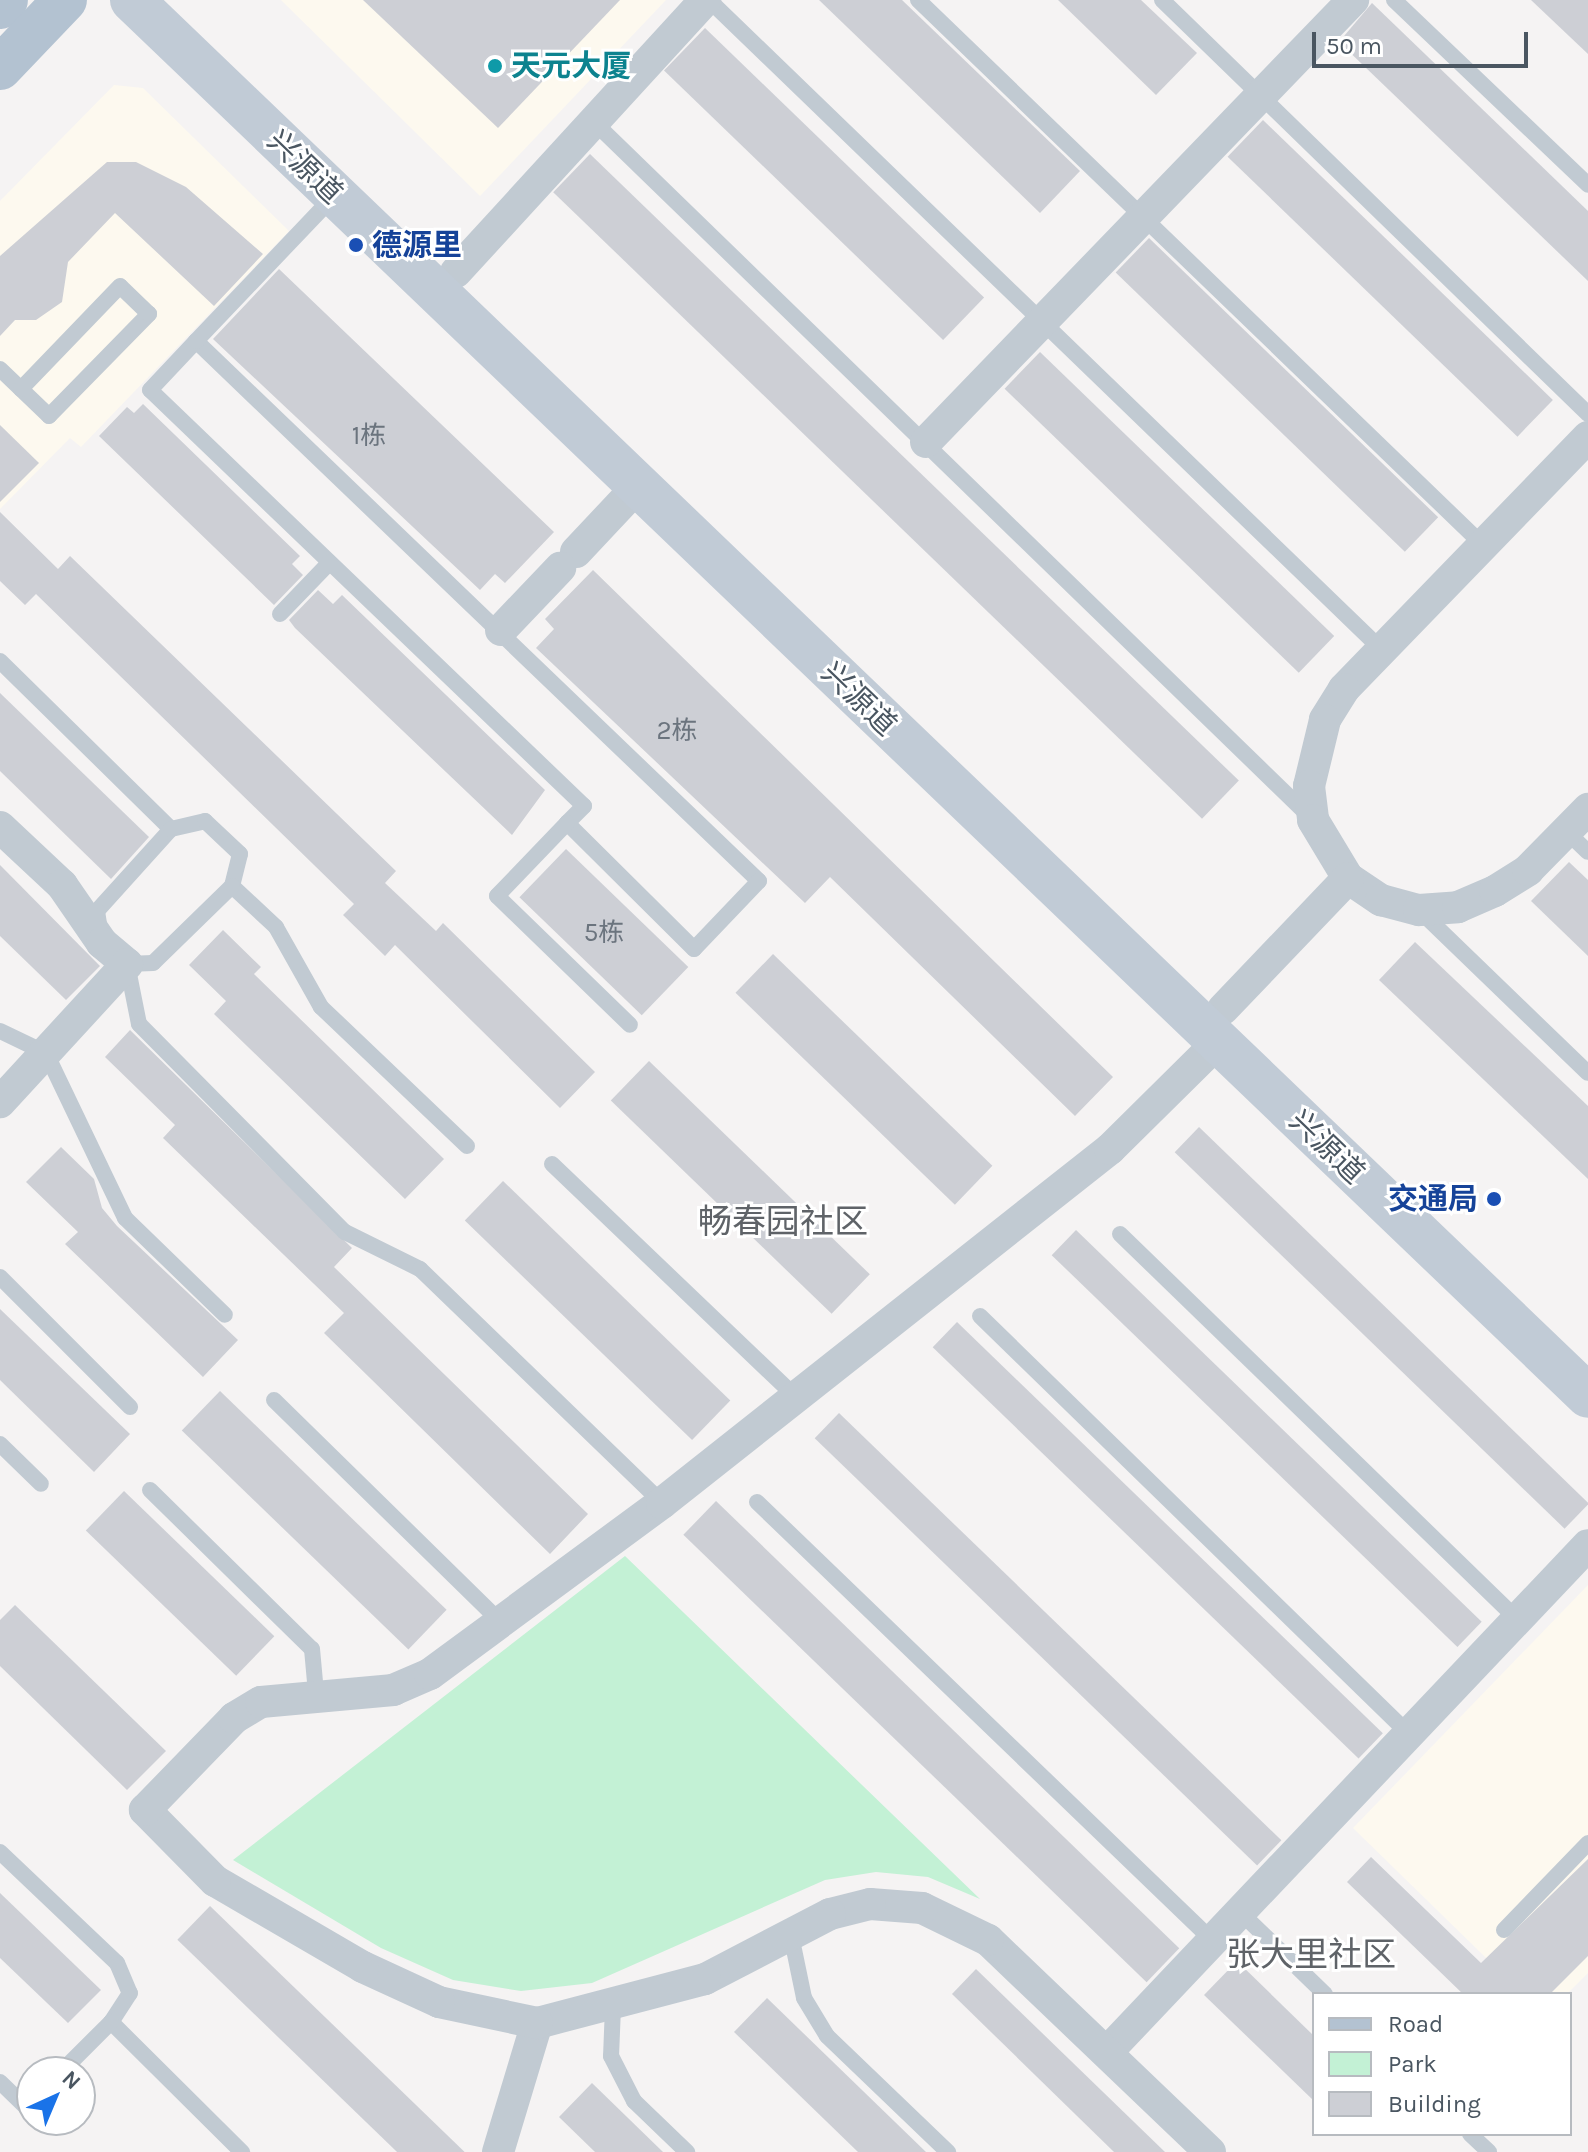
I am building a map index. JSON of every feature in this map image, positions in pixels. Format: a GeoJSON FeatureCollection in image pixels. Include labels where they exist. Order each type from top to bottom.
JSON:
{"type":"FeatureCollection","features":[{"type":"Feature","properties":{"kind":"main road"},"geometry":{"type":"LineString","coordinates":[[0,7],[6,0]]}},
{"type":"Feature","properties":{"kind":"main road"},"geometry":{"type":"LineString","coordinates":[[0,68],[65,0]]}},
{"type":"Feature","properties":{"kind":"main road","name":"兴源道"},"geometry":{"type":"LineString","coordinates":[[132,0],[638,486],[1220,1026],[1588,1358]]}},
{"type":"Feature","properties":{"kind":"main road","name":"兴源道"},"geometry":{"type":"LineString","coordinates":[[167,0],[456,272],[1220,1026],[1588,1396]]}},
{"type":"Feature","properties":{"kind":"street"},"geometry":{"type":"LineString","coordinates":[[456,272],[597,125],[707,0]]}},
{"type":"Feature","properties":{"kind":"street"},"geometry":{"type":"LineString","coordinates":[[926,442],[1353,0]]}},
{"type":"Feature","properties":{"kind":"street"},"geometry":{"type":"LineString","coordinates":[[1581,831],[1495,891],[1458,907],[1419,910],[1381,900],[1348,878],[1313,820],[1309,786],[1325,720],[1382,650],[1588,437]]}},
{"type":"Feature","properties":{"kind":"street"},"geometry":{"type":"LineString","coordinates":[[501,630],[638,486]]}},
{"type":"Feature","properties":{"kind":"street"},"geometry":{"type":"LineString","coordinates":[[0,827],[62,885],[102,943],[127,964],[0,1102]]}},
{"type":"Feature","properties":{"kind":"street"},"geometry":{"type":"LineString","coordinates":[[1210,2152],[1108,2051],[988,1940],[922,1908],[870,1904],[791,1935],[705,1979],[613,2007],[537,2023],[439,2002],[363,1967],[215,1881],[145,1810],[234,1718],[261,1702],[316,1693],[393,1690],[430,1674],[662,1503],[1110,1149],[1348,878]]}},
{"type":"Feature","properties":{"kind":"street"},"geometry":{"type":"LineString","coordinates":[[1108,2051],[1588,1545]]}},
{"type":"Feature","properties":{"kind":"street"},"geometry":{"type":"LineString","coordinates":[[498,2152],[537,2023]]}},
{"type":"Feature","properties":{"kind":"lane"},"geometry":{"type":"LineString","coordinates":[[707,0],[1382,650]]}},
{"type":"Feature","properties":{"kind":"lane"},"geometry":{"type":"LineString","coordinates":[[918,0],[1483,545]]}},
{"type":"Feature","properties":{"kind":"lane"},"geometry":{"type":"LineString","coordinates":[[1162,0],[1588,414]]}},
{"type":"Feature","properties":{"kind":"lane"},"geometry":{"type":"LineString","coordinates":[[1394,0],[1588,185]]}},
{"type":"Feature","properties":{"kind":"lane"},"geometry":{"type":"LineString","coordinates":[[597,125],[1313,820]]}},
{"type":"Feature","properties":{"kind":"lane"},"geometry":{"type":"LineString","coordinates":[[335,196],[150,390],[584,806],[497,896],[630,1025]]}},
{"type":"Feature","properties":{"kind":"lane"},"geometry":{"type":"LineString","coordinates":[[0,369],[49,416],[149,314],[120,286],[21,389]]}},
{"type":"Feature","properties":{"kind":"lane"},"geometry":{"type":"LineString","coordinates":[[196,341],[501,630],[759,881],[694,949],[567,823]]}},
{"type":"Feature","properties":{"kind":"lane"},"geometry":{"type":"LineString","coordinates":[[280,614],[329,563]]}},
{"type":"Feature","properties":{"kind":"lane"},"geometry":{"type":"LineString","coordinates":[[0,661],[171,829]]}},
{"type":"Feature","properties":{"kind":"lane"},"geometry":{"type":"LineString","coordinates":[[102,943],[97,911],[171,829],[205,821],[240,854],[232,886],[153,963],[127,964],[139,1024],[345,1232],[420,1269],[662,1503]]}},
{"type":"Feature","properties":{"kind":"lane"},"geometry":{"type":"LineString","coordinates":[[232,886],[276,927],[321,1007],[467,1146]]}},
{"type":"Feature","properties":{"kind":"lane"},"geometry":{"type":"LineString","coordinates":[[1419,910],[1588,1073]]}},
{"type":"Feature","properties":{"kind":"lane"},"geometry":{"type":"LineString","coordinates":[[0,1031],[46,1053],[125,1218],[225,1315]]}},
{"type":"Feature","properties":{"kind":"lane"},"geometry":{"type":"LineString","coordinates":[[552,1164],[796,1397]]}},
{"type":"Feature","properties":{"kind":"lane"},"geometry":{"type":"LineString","coordinates":[[1120,1234],[1518,1620]]}},
{"type":"Feature","properties":{"kind":"lane"},"geometry":{"type":"LineString","coordinates":[[0,1277],[130,1407]]}},
{"type":"Feature","properties":{"kind":"lane"},"geometry":{"type":"LineString","coordinates":[[980,1316],[1409,1734]]}},
{"type":"Feature","properties":{"kind":"lane"},"geometry":{"type":"LineString","coordinates":[[274,1400],[500,1621]]}},
{"type":"Feature","properties":{"kind":"lane"},"geometry":{"type":"LineString","coordinates":[[0,1444],[41,1484]]}},
{"type":"Feature","properties":{"kind":"lane"},"geometry":{"type":"LineString","coordinates":[[150,1490],[312,1649],[316,1693]]}},
{"type":"Feature","properties":{"kind":"lane"},"geometry":{"type":"LineString","coordinates":[[757,1502],[1213,1941]]}},
{"type":"Feature","properties":{"kind":"lane"},"geometry":{"type":"LineString","coordinates":[[1504,1930],[1588,1843]]}},
{"type":"Feature","properties":{"kind":"lane"},"geometry":{"type":"LineString","coordinates":[[0,1852],[117,1963],[130,1993],[111,2022],[77,2056]]}},
{"type":"Feature","properties":{"kind":"lane"},"geometry":{"type":"LineString","coordinates":[[1240,1912],[1323,1992]]}},
{"type":"Feature","properties":{"kind":"lane"},"geometry":{"type":"LineString","coordinates":[[791,1935],[804,1998],[827,2036],[948,2152]]}},
{"type":"Feature","properties":{"kind":"lane"},"geometry":{"type":"LineString","coordinates":[[613,2007],[611,2056],[634,2101],[687,2152]]}},
{"type":"Feature","properties":{"kind":"lane"},"geometry":{"type":"LineString","coordinates":[[111,2022],[242,2152]]}},
{"type":"Feature","properties":{"kind":"lane"},"geometry":{"type":"LineString","coordinates":[[0,2082],[16,2097]]}},
{"type":"Feature","properties":{"kind":"lane"},"geometry":{"type":"LineString","coordinates":[[1472,2136],[1489,2152]]}},
{"type":"Feature","properties":{"kind":"shaded area","name":"天元大厦"},"geometry":{"type":"Polygon","coordinates":[[[281,0],[666,0],[480,196],[281,0]]]}},
{"type":"Feature","properties":{"kind":"shaded area"},"geometry":{"type":"Polygon","coordinates":[[[114,85],[143,88],[289,231],[81,447],[70,438],[0,509],[0,201],[114,85]]]}},
{"type":"Feature","properties":{"kind":"shaded area"},"geometry":{"type":"Polygon","coordinates":[[[1588,1585],[1588,1973],[1569,1992],[1521,1992],[1353,1828],[1588,1585]]]}},
{"type":"Feature","properties":{"kind":"green space"},"geometry":{"type":"Polygon","coordinates":[[[625,1556],[980,1899],[928,1877],[876,1872],[825,1880],[592,1983],[521,1991],[453,1980],[381,1948],[233,1860],[625,1556]]]}},
{"type":"Feature","properties":{"kind":"building","name":"天元大厦"},"geometry":{"type":"Polygon","coordinates":[[[363,0],[620,0],[498,128],[363,0]]]}},
{"type":"Feature","properties":{"kind":"building"},"geometry":{"type":"Polygon","coordinates":[[[819,0],[902,0],[1080,171],[1040,213],[819,0]]]}},
{"type":"Feature","properties":{"kind":"building"},"geometry":{"type":"Polygon","coordinates":[[[1058,0],[1141,0],[1197,53],[1156,95],[1058,0]]]}},
{"type":"Feature","properties":{"kind":"building"},"geometry":{"type":"Polygon","coordinates":[[[1531,0],[1588,0],[1588,54],[1531,0]]]}},
{"type":"Feature","properties":{"kind":"building"},"geometry":{"type":"Polygon","coordinates":[[[1372,3],[1588,211],[1588,281],[1339,42],[1372,3]]]}},
{"type":"Feature","properties":{"kind":"building"},"geometry":{"type":"Polygon","coordinates":[[[705,28],[984,298],[943,340],[664,70],[705,28]]]}},
{"type":"Feature","properties":{"kind":"building"},"geometry":{"type":"Polygon","coordinates":[[[1263,120],[1553,400],[1517,437],[1228,157],[1263,120]]]}},
{"type":"Feature","properties":{"kind":"building"},"geometry":{"type":"Polygon","coordinates":[[[590,154],[1239,781],[1202,819],[553,192],[590,154]]]}},
{"type":"Feature","properties":{"kind":"building"},"geometry":{"type":"Polygon","coordinates":[[[107,162],[136,162],[186,187],[263,254],[214,306],[115,213],[68,262],[62,302],[36,320],[15,320],[0,336],[0,256],[107,162]]]}},
{"type":"Feature","properties":{"kind":"building"},"geometry":{"type":"Polygon","coordinates":[[[1149,238],[1438,517],[1405,552],[1116,273],[1149,238]]]}},
{"type":"Feature","properties":{"kind":"building"},"geometry":{"type":"Polygon","coordinates":[[[279,269],[554,532],[505,583],[495,574],[480,590],[213,339],[279,269]]]}},
{"type":"Feature","properties":{"kind":"building"},"geometry":{"type":"Polygon","coordinates":[[[1040,352],[1334,636],[1299,673],[1005,389],[1040,352]]]}},
{"type":"Feature","properties":{"kind":"building"},"geometry":{"type":"Polygon","coordinates":[[[143,404],[300,556],[292,564],[303,575],[274,605],[99,436],[127,407],[134,413],[143,404]]]}},
{"type":"Feature","properties":{"kind":"building"},"geometry":{"type":"Polygon","coordinates":[[[0,425],[39,463],[0,502],[0,425]]]}},
{"type":"Feature","properties":{"kind":"building"},"geometry":{"type":"Polygon","coordinates":[[[0,512],[58,569],[70,556],[396,871],[385,883],[436,931],[443,923],[595,1072],[560,1108],[395,945],[385,956],[343,915],[354,904],[36,594],[25,605],[0,581],[0,512]]]}},
{"type":"Feature","properties":{"kind":"building"},"geometry":{"type":"Polygon","coordinates":[[[593,570],[1113,1077],[1075,1116],[830,877],[805,903],[536,648],[554,629],[545,619],[593,570]]]}},
{"type":"Feature","properties":{"kind":"building"},"geometry":{"type":"Polygon","coordinates":[[[318,590],[333,604],[342,595],[545,790],[512,835],[295,628],[289,620],[318,590]]]}},
{"type":"Feature","properties":{"kind":"building"},"geometry":{"type":"Polygon","coordinates":[[[0,693],[149,837],[111,879],[0,771],[0,693]]]}},
{"type":"Feature","properties":{"kind":"building"},"geometry":{"type":"Polygon","coordinates":[[[566,849],[688,967],[642,1015],[519,897],[566,849]]]}},
{"type":"Feature","properties":{"kind":"building"},"geometry":{"type":"Polygon","coordinates":[[[1569,862],[1588,880],[1588,956],[1531,901],[1569,862]]]}},
{"type":"Feature","properties":{"kind":"building"},"geometry":{"type":"Polygon","coordinates":[[[0,865],[100,966],[66,1000],[0,936],[0,865]]]}},
{"type":"Feature","properties":{"kind":"building"},"geometry":{"type":"Polygon","coordinates":[[[223,930],[261,967],[254,974],[444,1159],[405,1199],[214,1014],[226,1001],[189,965],[223,930]]]}},
{"type":"Feature","properties":{"kind":"building"},"geometry":{"type":"Polygon","coordinates":[[[1415,942],[1588,1106],[1588,1179],[1379,980],[1415,942]]]}},
{"type":"Feature","properties":{"kind":"building"},"geometry":{"type":"Polygon","coordinates":[[[773,954],[992,1166],[955,1205],[735,993],[773,954]]]}},
{"type":"Feature","properties":{"kind":"building"},"geometry":{"type":"Polygon","coordinates":[[[130,1030],[352,1248],[334,1267],[588,1514],[550,1554],[324,1333],[344,1313],[163,1138],[175,1125],[105,1057],[130,1030]]]}},
{"type":"Feature","properties":{"kind":"building"},"geometry":{"type":"Polygon","coordinates":[[[649,1061],[870,1274],[832,1314],[611,1101],[649,1061]]]}},
{"type":"Feature","properties":{"kind":"building"},"geometry":{"type":"Polygon","coordinates":[[[1199,1127],[1588,1503],[1565,1529],[1175,1152],[1199,1127]]]}},
{"type":"Feature","properties":{"kind":"building"},"geometry":{"type":"Polygon","coordinates":[[[61,1147],[94,1179],[102,1208],[117,1226],[238,1340],[203,1377],[65,1244],[78,1232],[26,1182],[61,1147]]]}},
{"type":"Feature","properties":{"kind":"building"},"geometry":{"type":"Polygon","coordinates":[[[503,1181],[730,1401],[692,1440],[465,1221],[503,1181]]]}},
{"type":"Feature","properties":{"kind":"building"},"geometry":{"type":"Polygon","coordinates":[[[1076,1230],[1482,1622],[1457,1647],[1052,1255],[1076,1230]]]}},
{"type":"Feature","properties":{"kind":"building"},"geometry":{"type":"Polygon","coordinates":[[[0,1309],[130,1434],[94,1472],[0,1380],[0,1309]]]}},
{"type":"Feature","properties":{"kind":"building"},"geometry":{"type":"Polygon","coordinates":[[[957,1322],[1383,1733],[1359,1758],[933,1347],[957,1322]]]}},
{"type":"Feature","properties":{"kind":"building"},"geometry":{"type":"Polygon","coordinates":[[[220,1391],[447,1610],[408,1649],[182,1431],[220,1391]]]}},
{"type":"Feature","properties":{"kind":"building"},"geometry":{"type":"Polygon","coordinates":[[[839,1413],[1281,1840],[1257,1865],[815,1438],[839,1413]]]}},
{"type":"Feature","properties":{"kind":"building"},"geometry":{"type":"Polygon","coordinates":[[[124,1491],[274,1636],[236,1676],[86,1531],[124,1491]]]}},
{"type":"Feature","properties":{"kind":"building"},"geometry":{"type":"Polygon","coordinates":[[[716,1501],[1179,1948],[1147,1982],[683,1535],[716,1501]]]}},
{"type":"Feature","properties":{"kind":"building"},"geometry":{"type":"Polygon","coordinates":[[[15,1605],[166,1751],[127,1790],[0,1666],[0,1620],[15,1605]]]}},
{"type":"Feature","properties":{"kind":"building"},"geometry":{"type":"Polygon","coordinates":[[[1371,1857],[1481,1963],[1588,1859],[1588,1956],[1552,1992],[1461,1992],[1347,1882],[1371,1857]]]}},
{"type":"Feature","properties":{"kind":"building"},"geometry":{"type":"Polygon","coordinates":[[[0,1893],[101,1990],[68,2023],[0,1958],[0,1893]]]}},
{"type":"Feature","properties":{"kind":"building"},"geometry":{"type":"Polygon","coordinates":[[[210,1906],[465,2152],[397,2152],[177,1940],[210,1906]]]}},
{"type":"Feature","properties":{"kind":"building"},"geometry":{"type":"Polygon","coordinates":[[[1237,1961],[1312,2034],[1312,2099],[1204,1995],[1237,1961]]]}},
{"type":"Feature","properties":{"kind":"building"},"geometry":{"type":"Polygon","coordinates":[[[976,1969],[1165,2152],[1114,2152],[952,1994],[976,1969]]]}},
{"type":"Feature","properties":{"kind":"building"},"geometry":{"type":"Polygon","coordinates":[[[767,1998],[926,2152],[858,2152],[734,2032],[767,1998]]]}},
{"type":"Feature","properties":{"kind":"building"},"geometry":{"type":"Polygon","coordinates":[[[592,2083],[663,2152],[595,2152],[559,2117],[592,2083]]]}},
{"type":"Feature","properties":{"kind":"place","name":"天元大厦"},"geometry":{"type":"Point","coordinates":[495,66]}},
{"type":"Feature","properties":{"kind":"place","name":"德源里"},"geometry":{"type":"Point","coordinates":[356,245]}},
{"type":"Feature","properties":{"kind":"place","name":"交通局"},"geometry":{"type":"Point","coordinates":[1494,1199]}},
{"type":"Feature","properties":{"kind":"district","name":"畅春园社区"},"geometry":{"type":"Point","coordinates":[783,1223]}},
{"type":"Feature","properties":{"kind":"district","name":"张大里社区"},"geometry":{"type":"Point","coordinates":[1311,1956]}}]}
